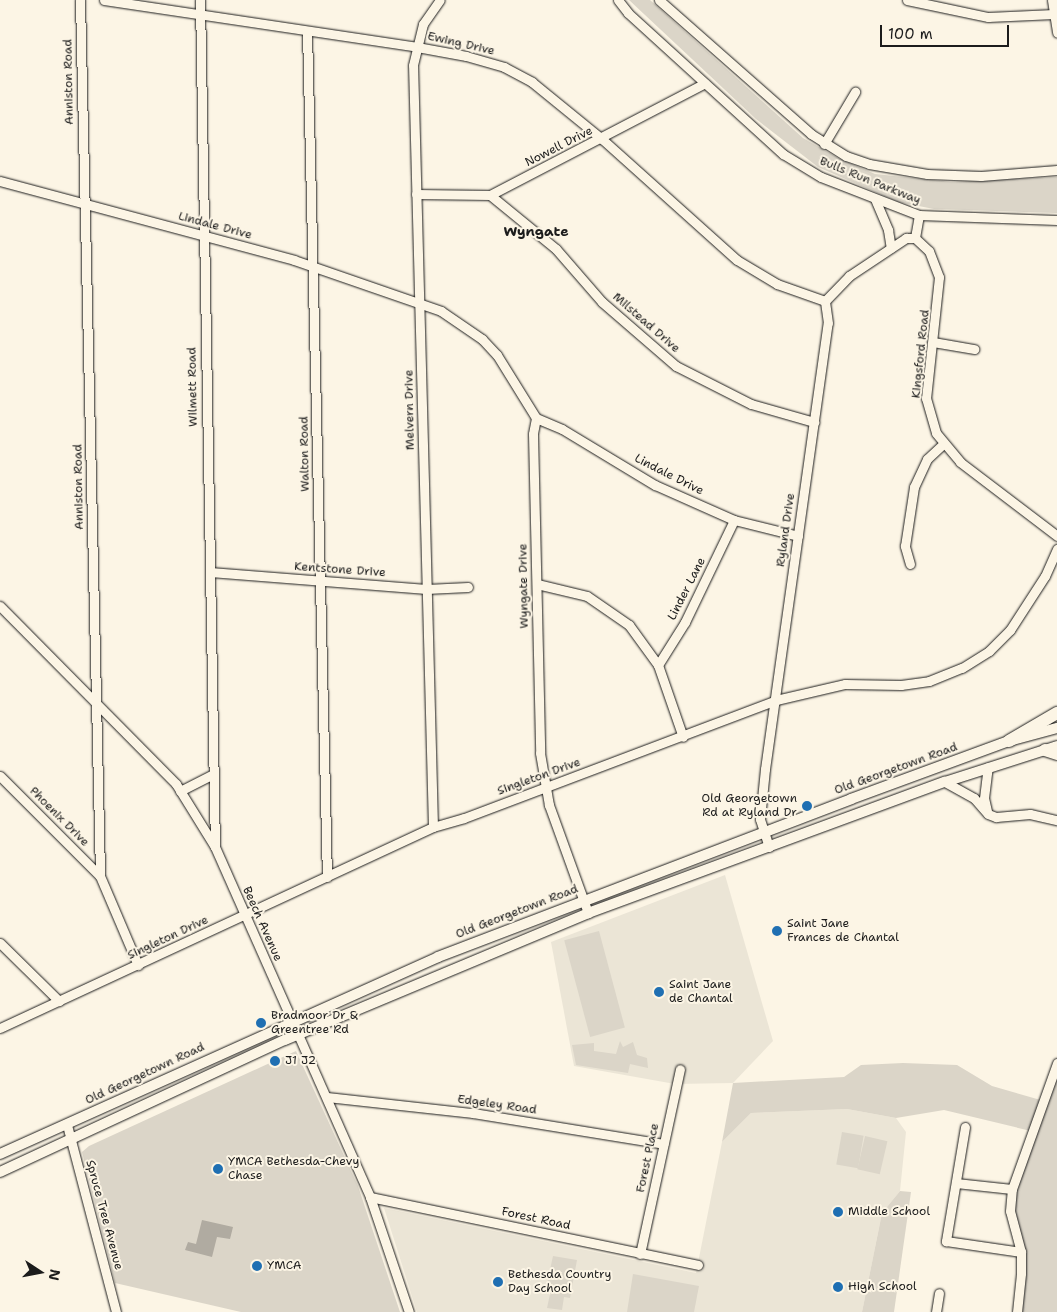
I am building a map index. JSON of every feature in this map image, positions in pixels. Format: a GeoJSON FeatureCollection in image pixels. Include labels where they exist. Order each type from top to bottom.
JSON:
{"type":"FeatureCollection","features":[{"type":"Feature","properties":{"kind":"highway"},"geometry":{"type":"LineString","coordinates":[[1009,741],[1057,713]]}},
{"type":"Feature","properties":{"kind":"main road","name":"Old Georgetown Road"},"geometry":{"type":"LineString","coordinates":[[0,1154],[291,1021],[438,957],[583,900],[1009,741],[1057,728]]}},
{"type":"Feature","properties":{"kind":"main road"},"geometry":{"type":"LineString","coordinates":[[0,1172],[298,1034],[588,913],[945,782],[988,767],[1053,750]]}},
{"type":"Feature","properties":{"kind":"street","name":"Anniston Road"},"geometry":{"type":"LineString","coordinates":[[80,0],[100,876],[138,965]]}},
{"type":"Feature","properties":{"kind":"street","name":"Ewing Drive"},"geometry":{"type":"LineString","coordinates":[[104,0],[417,47],[466,56],[504,68],[532,82],[602,139],[737,260],[777,284],[825,302]]}},
{"type":"Feature","properties":{"kind":"street","name":"Wilmett Road"},"geometry":{"type":"LineString","coordinates":[[200,0],[198,14],[215,847]]}},
{"type":"Feature","properties":{"kind":"street","name":"Melvern Drive"},"geometry":{"type":"LineString","coordinates":[[433,827],[413,64],[423,24],[440,0]]}},
{"type":"Feature","properties":{"kind":"street","name":"Bulls Run Parkway"},"geometry":{"type":"LineString","coordinates":[[618,0],[628,13],[783,154],[821,178],[919,215],[1057,220]]}},
{"type":"Feature","properties":{"kind":"street","name":"Bulls Run Parkway"},"geometry":{"type":"LineString","coordinates":[[659,0],[824,144],[869,164],[927,174],[981,176],[1057,170]]}},
{"type":"Feature","properties":{"kind":"street"},"geometry":{"type":"LineString","coordinates":[[907,0],[988,17],[1054,14]]}},
{"type":"Feature","properties":{"kind":"street"},"geometry":{"type":"LineString","coordinates":[[1052,0],[1057,33]]}},
{"type":"Feature","properties":{"kind":"street","name":"Walton Road"},"geometry":{"type":"LineString","coordinates":[[307,31],[327,877]]}},
{"type":"Feature","properties":{"kind":"street","name":"Nowell Drive"},"geometry":{"type":"LineString","coordinates":[[416,194],[490,196],[602,139],[705,83]]}},
{"type":"Feature","properties":{"kind":"street"},"geometry":{"type":"LineString","coordinates":[[824,144],[855,92]]}},
{"type":"Feature","properties":{"kind":"street","name":"Lindale Drive"},"geometry":{"type":"LineString","coordinates":[[0,181],[313,267],[420,304]]}},
{"type":"Feature","properties":{"kind":"street","name":"Milstead Drive"},"geometry":{"type":"LineString","coordinates":[[490,196],[556,249],[602,302],[676,366],[750,404],[814,422]]}},
{"type":"Feature","properties":{"kind":"street"},"geometry":{"type":"LineString","coordinates":[[875,199],[888,230],[891,248]]}},
{"type":"Feature","properties":{"kind":"street"},"geometry":{"type":"LineString","coordinates":[[825,302],[849,276],[906,238],[915,238],[919,215]]}},
{"type":"Feature","properties":{"kind":"street","name":"Kingsford Road"},"geometry":{"type":"LineString","coordinates":[[915,238],[929,251],[939,277],[926,398],[930,420],[943,444],[960,462],[1057,536]]}},
{"type":"Feature","properties":{"kind":"street","name":"Ryland Drive"},"geometry":{"type":"LineString","coordinates":[[769,847],[760,819],[828,323],[825,302]]}},
{"type":"Feature","properties":{"kind":"street"},"geometry":{"type":"LineString","coordinates":[[420,304],[441,311],[482,339],[502,362],[536,418]]}},
{"type":"Feature","properties":{"kind":"street"},"geometry":{"type":"LineString","coordinates":[[933,342],[974,349]]}},
{"type":"Feature","properties":{"kind":"street","name":"Lindale Drive"},"geometry":{"type":"LineString","coordinates":[[536,418],[562,430],[655,485],[734,520],[798,536]]}},
{"type":"Feature","properties":{"kind":"street","name":"Wyngate Drive"},"geometry":{"type":"LineString","coordinates":[[536,418],[533,434],[540,753],[545,788],[588,913]]}},
{"type":"Feature","properties":{"kind":"street"},"geometry":{"type":"LineString","coordinates":[[910,564],[905,546],[914,487],[927,459],[943,444]]}},
{"type":"Feature","properties":{"kind":"street","name":"Linder Lane"},"geometry":{"type":"LineString","coordinates":[[658,665],[685,622],[734,520]]}},
{"type":"Feature","properties":{"kind":"street","name":"Singleton Drive"},"geometry":{"type":"LineString","coordinates":[[0,1028],[433,827],[683,737],[776,700],[845,684],[901,685],[930,681],[962,668],[989,651],[1010,630],[1045,576],[1057,549]]}},
{"type":"Feature","properties":{"kind":"street","name":"Kentstone Drive"},"geometry":{"type":"LineString","coordinates":[[210,572],[426,589],[468,587]]}},
{"type":"Feature","properties":{"kind":"street"},"geometry":{"type":"LineString","coordinates":[[537,584],[572,590],[603,604],[630,626],[658,665],[683,737]]}},
{"type":"Feature","properties":{"kind":"street","name":"Beech Avenue"},"geometry":{"type":"LineString","coordinates":[[0,606],[97,702],[180,790],[215,847],[370,1197],[409,1312]]}},
{"type":"Feature","properties":{"kind":"street"},"geometry":{"type":"LineString","coordinates":[[988,767],[984,798],[988,814]]}},
{"type":"Feature","properties":{"kind":"street"},"geometry":{"type":"LineString","coordinates":[[180,790],[214,774]]}},
{"type":"Feature","properties":{"kind":"street","name":"Phoenix Drive"},"geometry":{"type":"LineString","coordinates":[[0,776],[100,876]]}},
{"type":"Feature","properties":{"kind":"street"},"geometry":{"type":"LineString","coordinates":[[945,782],[974,798],[988,814],[996,817],[1030,814],[1057,820]]}},
{"type":"Feature","properties":{"kind":"street"},"geometry":{"type":"LineString","coordinates":[[0,942],[59,1001]]}},
{"type":"Feature","properties":{"kind":"street"},"geometry":{"type":"LineString","coordinates":[[1017,1312],[1020,1252],[1010,1210],[1012,1189],[1057,1064]]}},
{"type":"Feature","properties":{"kind":"street","name":"Forest Place"},"geometry":{"type":"LineString","coordinates":[[640,1254],[680,1069]]}},
{"type":"Feature","properties":{"kind":"street","name":"Edgeley Road"},"geometry":{"type":"LineString","coordinates":[[327,1097],[473,1113],[664,1144]]}},
{"type":"Feature","properties":{"kind":"street","name":"Spruce Tree Avenue"},"geometry":{"type":"LineString","coordinates":[[67,1125],[116,1312]]}},
{"type":"Feature","properties":{"kind":"street"},"geometry":{"type":"LineString","coordinates":[[965,1127],[946,1242],[1020,1252]]}},
{"type":"Feature","properties":{"kind":"street"},"geometry":{"type":"LineString","coordinates":[[956,1183],[1012,1189]]}},
{"type":"Feature","properties":{"kind":"street","name":"Forest Road"},"geometry":{"type":"LineString","coordinates":[[370,1197],[698,1265]]}},
{"type":"Feature","properties":{"kind":"street"},"geometry":{"type":"LineString","coordinates":[[936,1312],[939,1293]]}},
{"type":"Feature","properties":{"kind":"shaded area"},"geometry":{"type":"Polygon","coordinates":[[[629,0],[650,0],[803,138],[838,158],[875,174],[951,182],[1057,177],[1057,213],[934,209],[898,202],[818,167],[756,119],[629,0]]]}},
{"type":"Feature","properties":{"kind":"shaded area","name":"Saint Jane de Chantal"},"geometry":{"type":"Polygon","coordinates":[[[725,875],[773,1041],[733,1083],[675,1084],[574,1066],[551,942],[725,875]]]}},
{"type":"Feature","properties":{"kind":"shaded area"},"geometry":{"type":"Polygon","coordinates":[[[599,931],[625,1028],[590,1037],[564,940],[599,931]]]}},
{"type":"Feature","properties":{"kind":"shaded area"},"geometry":{"type":"Polygon","coordinates":[[[620,1041],[623,1047],[633,1042],[637,1055],[647,1058],[648,1068],[630,1064],[628,1073],[576,1065],[572,1045],[594,1043],[594,1051],[616,1054],[620,1041]]]}},
{"type":"Feature","properties":{"kind":"shaded area","name":"YMCA Bethesda-Chevy Chase"},"geometry":{"type":"Polygon","coordinates":[[[296,1051],[358,1186],[400,1312],[241,1312],[115,1283],[82,1152],[89,1146],[296,1051]]]}},
{"type":"Feature","properties":{"kind":"shaded area"},"geometry":{"type":"Polygon","coordinates":[[[903,1063],[957,1065],[992,1086],[1044,1101],[1057,1063],[1057,1312],[1017,1312],[1021,1273],[1010,1211],[1031,1131],[944,1110],[896,1118],[847,1109],[751,1113],[722,1142],[733,1083],[844,1077],[861,1065],[903,1063]]]}},
{"type":"Feature","properties":{"kind":"shaded area"},"geometry":{"type":"Polygon","coordinates":[[[847,1109],[896,1118],[906,1132],[900,1191],[882,1213],[862,1312],[417,1312],[384,1208],[696,1273],[722,1142],[751,1113],[847,1109]]]}},
{"type":"Feature","properties":{"kind":"shaded area"},"geometry":{"type":"Polygon","coordinates":[[[842,1132],[864,1136],[858,1168],[836,1164],[842,1132]]]}},
{"type":"Feature","properties":{"kind":"shaded area"},"geometry":{"type":"Polygon","coordinates":[[[865,1136],[887,1141],[880,1174],[857,1169],[865,1136]]]}},
{"type":"Feature","properties":{"kind":"shaded area"},"geometry":{"type":"Polygon","coordinates":[[[900,1191],[911,1192],[894,1312],[862,1312],[882,1213],[900,1191]]]}},
{"type":"Feature","properties":{"kind":"shaded area"},"geometry":{"type":"Polygon","coordinates":[[[202,1220],[233,1227],[230,1239],[217,1237],[212,1257],[185,1250],[188,1242],[196,1244],[202,1220]]]}},
{"type":"Feature","properties":{"kind":"shaded area"},"geometry":{"type":"Polygon","coordinates":[[[553,1256],[577,1260],[570,1298],[564,1297],[562,1310],[547,1308],[550,1294],[545,1293],[553,1256]]]}},
{"type":"Feature","properties":{"kind":"shaded area"},"geometry":{"type":"Polygon","coordinates":[[[633,1274],[699,1286],[694,1312],[627,1312],[633,1274]]]}},
{"type":"Feature","properties":{"kind":"place","name":"Old Georgetown Rd at Ryland Dr"},"geometry":{"type":"Point","coordinates":[807,806]}},
{"type":"Feature","properties":{"kind":"place","name":"Saint Jane Frances de Chantal"},"geometry":{"type":"Point","coordinates":[777,931]}},
{"type":"Feature","properties":{"kind":"place","name":"Saint Jane de Chantal"},"geometry":{"type":"Point","coordinates":[659,992]}},
{"type":"Feature","properties":{"kind":"place","name":"Bradmoor Dr & Greentree Rd"},"geometry":{"type":"Point","coordinates":[261,1023]}},
{"type":"Feature","properties":{"kind":"place","name":"J1 J2"},"geometry":{"type":"Point","coordinates":[275,1061]}},
{"type":"Feature","properties":{"kind":"place","name":"YMCA Bethesda-Chevy Chase"},"geometry":{"type":"Point","coordinates":[218,1169]}},
{"type":"Feature","properties":{"kind":"place","name":"Middle School"},"geometry":{"type":"Point","coordinates":[838,1212]}},
{"type":"Feature","properties":{"kind":"place","name":"YMCA"},"geometry":{"type":"Point","coordinates":[257,1266]}},
{"type":"Feature","properties":{"kind":"place","name":"Bethesda Country Day School"},"geometry":{"type":"Point","coordinates":[498,1282]}},
{"type":"Feature","properties":{"kind":"place","name":"High School"},"geometry":{"type":"Point","coordinates":[838,1287]}},
{"type":"Feature","properties":{"kind":"district","name":"Wyngate"},"geometry":{"type":"Point","coordinates":[536,231]}}]}
